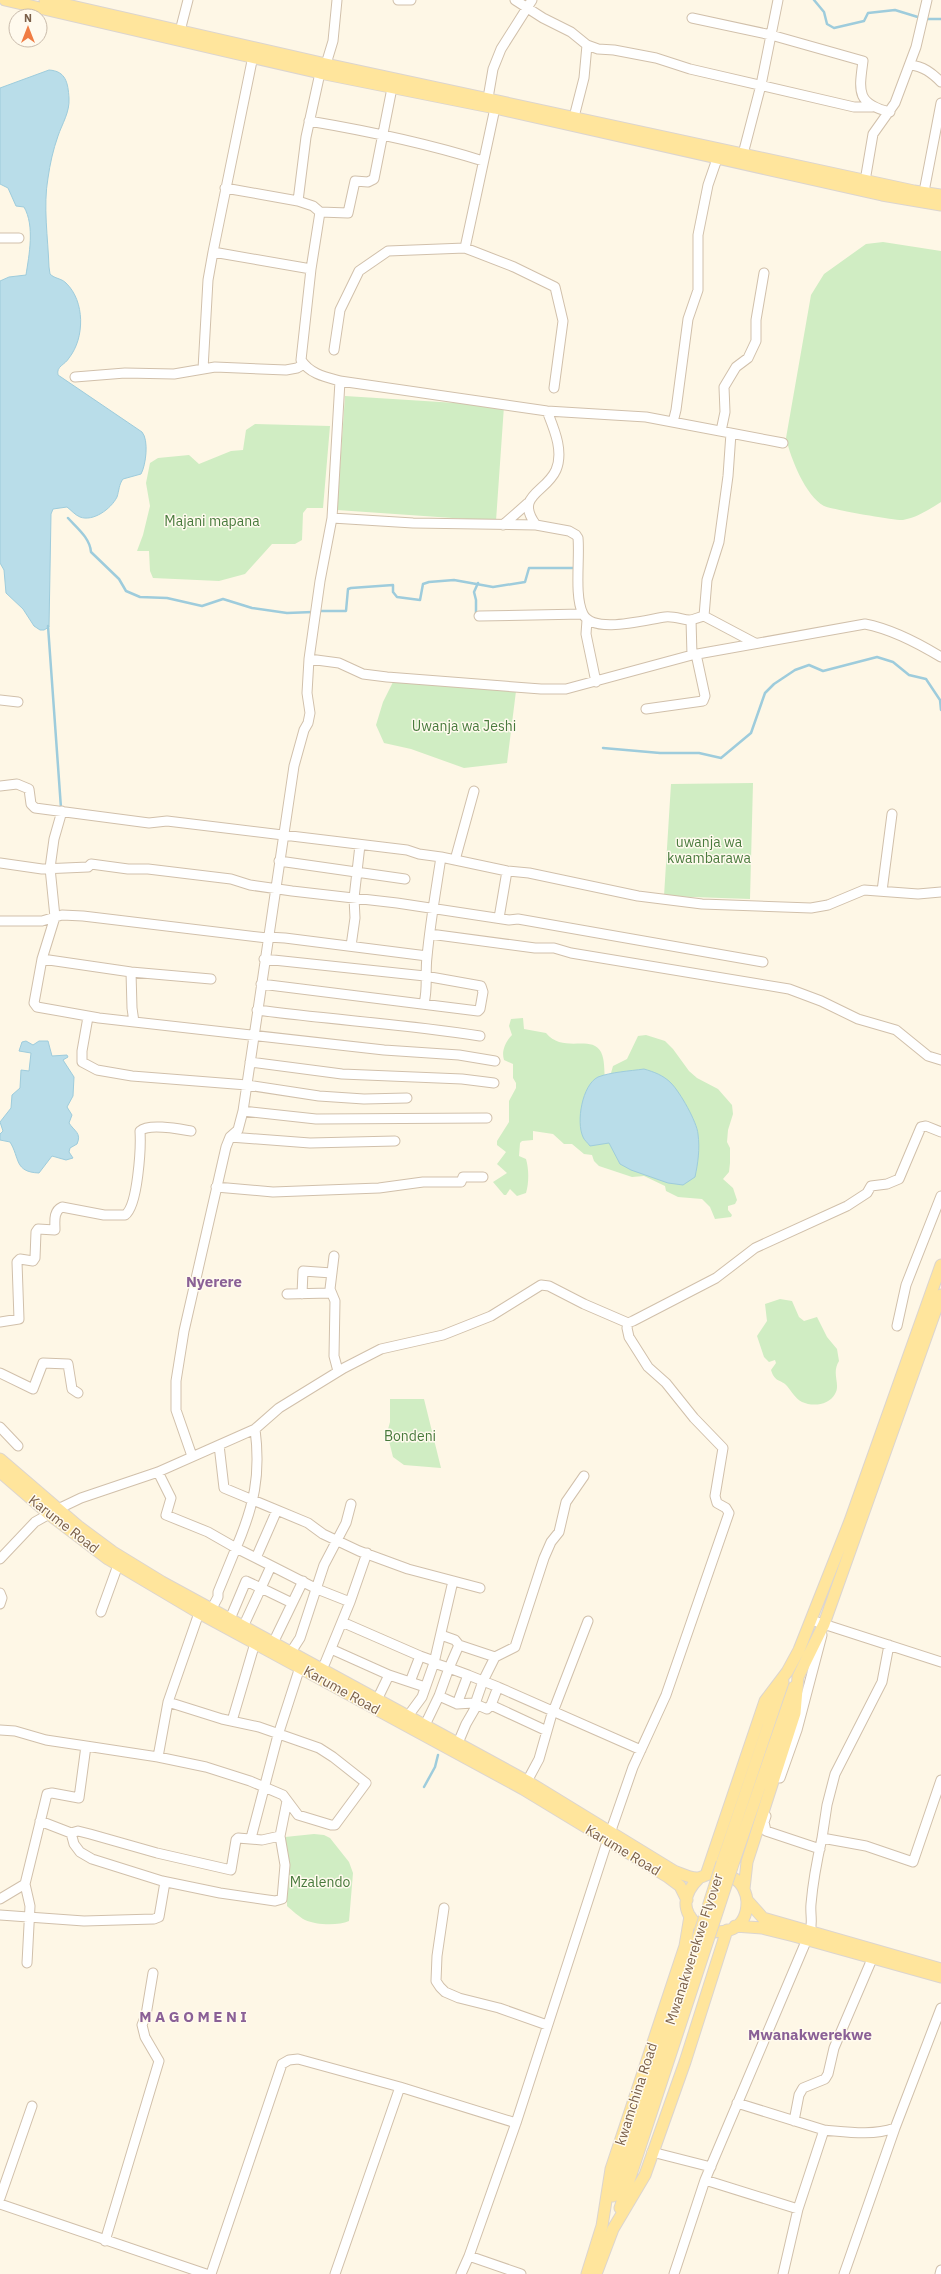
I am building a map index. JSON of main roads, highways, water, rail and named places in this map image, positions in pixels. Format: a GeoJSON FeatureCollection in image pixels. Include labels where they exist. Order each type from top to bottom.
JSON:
{"type":"FeatureCollection","features":[{"type":"Feature","properties":{"kind":"main road"},"geometry":{"type":"LineString","coordinates":[[5,0],[253,56],[488,98],[865,181],[923,198],[941,205]]}},
{"type":"Feature","properties":{"kind":"main road"},"geometry":{"type":"LineString","coordinates":[[45,0],[180,31],[323,68],[392,88],[495,108],[716,159],[923,198],[941,194]]}},
{"type":"Feature","properties":{"kind":"main road"},"geometry":{"type":"LineString","coordinates":[[808,1936],[762,1928],[731,1928],[719,1932],[706,1930],[695,1923],[690,1916],[687,1900],[689,1892],[702,1876],[765,1701],[787,1672],[799,1650],[811,1620],[850,1521],[941,1265]]}},
{"type":"Feature","properties":{"kind":"main road","name":"Mwanakwerekwe Flyover"},"geometry":{"type":"LineString","coordinates":[[727,1865],[798,1677],[824,1624],[941,1295]]}},
{"type":"Feature","properties":{"kind":"main road"},"geometry":{"type":"LineString","coordinates":[[0,1459],[54,1512],[113,1552],[211,1610],[321,1668],[375,1703],[408,1716],[425,1725],[525,1785]]}},
{"type":"Feature","properties":{"kind":"main road","name":"Karume Road"},"geometry":{"type":"LineString","coordinates":[[0,1472],[54,1512],[118,1564],[199,1613],[300,1667],[375,1703],[525,1785],[609,1835],[680,1886],[687,1900]]}},
{"type":"Feature","properties":{"kind":"main road","name":"Mwanakwerekwe Flyover"},"geometry":{"type":"LineString","coordinates":[[608,2228],[727,1865],[787,1672]]}},
{"type":"Feature","properties":{"kind":"main road"},"geometry":{"type":"LineString","coordinates":[[731,1928],[744,1914],[747,1862],[795,1713],[798,1677]]}},
{"type":"Feature","properties":{"kind":"main road"},"geometry":{"type":"LineString","coordinates":[[609,1835],[674,1871],[702,1876],[716,1872],[727,1874],[737,1880],[745,1894],[763,1918],[808,1936],[874,1955],[941,1977]]}},
{"type":"Feature","properties":{"kind":"main road","name":"kwamchina Road"},"geometry":{"type":"LineString","coordinates":[[596,2274],[608,2228],[611,2169],[685,1946],[690,1916]]}},
{"type":"Feature","properties":{"kind":"main road","name":"kwamchina Road"},"geometry":{"type":"LineString","coordinates":[[587,2274],[608,2228],[645,2175],[652,2152],[686,2062],[731,1928]]}},
{"type":"Feature","properties":{"kind":"main road"},"geometry":{"type":"LineString","coordinates":[[874,1955],[941,1969]]}},
{"type":"Feature","properties":{"kind":"water"},"geometry":{"type":"Polygon","coordinates":[[[49,70],[63,75],[68,87],[69,103],[67,113],[53,152],[47,189],[46,211],[49,267],[50,274],[64,281],[72,291],[80,309],[81,320],[78,340],[74,350],[58,370],[58,375],[142,432],[146,441],[146,453],[141,474],[123,479],[117,497],[111,506],[106,510],[96,516],[85,518],[78,516],[67,507],[53,509],[51,514],[49,627],[44,630],[40,630],[34,626],[23,609],[6,593],[4,570],[0,563],[0,281],[9,277],[26,275],[30,250],[30,232],[24,207],[16,206],[8,188],[0,184],[0,88],[49,70]]]}},
{"type":"Feature","properties":{"kind":"water"},"geometry":{"type":"Polygon","coordinates":[[[26,1041],[33,1045],[39,1041],[48,1041],[52,1056],[67,1055],[68,1057],[63,1060],[74,1077],[73,1096],[67,1107],[72,1115],[69,1123],[77,1132],[79,1137],[77,1144],[70,1148],[69,1152],[73,1158],[66,1160],[52,1156],[39,1173],[25,1170],[21,1167],[10,1142],[0,1140],[0,1134],[3,1131],[0,1122],[11,1108],[12,1095],[20,1088],[21,1070],[29,1071],[31,1053],[19,1051],[22,1042],[26,1041]]]}},
{"type":"Feature","properties":{"kind":"water"},"geometry":{"type":"Polygon","coordinates":[[[644,1069],[662,1076],[671,1083],[688,1107],[695,1122],[699,1140],[699,1151],[695,1177],[683,1185],[668,1183],[631,1170],[620,1164],[609,1143],[590,1146],[583,1137],[580,1114],[584,1096],[592,1081],[598,1077],[609,1074],[644,1069]]]}},
{"type":"Feature","properties":{"kind":"waterway"},"geometry":{"type":"LineString","coordinates":[[814,0],[824,12],[827,24],[834,28],[864,21],[868,13],[895,10],[921,18]]}},
{"type":"Feature","properties":{"kind":"waterway"},"geometry":{"type":"LineString","coordinates":[[926,19],[941,19]]}},
{"type":"Feature","properties":{"kind":"waterway"},"geometry":{"type":"LineString","coordinates":[[68,518],[86,538],[91,552],[119,579],[126,591],[140,597],[167,598],[202,606],[223,599],[252,608],[287,613],[313,612]]}},
{"type":"Feature","properties":{"kind":"waterway"},"geometry":{"type":"LineString","coordinates":[[318,611],[346,611],[348,589],[351,588],[393,585],[393,592],[397,597],[420,600],[423,584],[429,582],[454,580],[493,587],[525,582],[529,568],[574,568]]}},
{"type":"Feature","properties":{"kind":"waterway"},"geometry":{"type":"LineString","coordinates":[[476,615],[476,600],[474,592],[478,583]]}},
{"type":"Feature","properties":{"kind":"waterway"},"geometry":{"type":"LineString","coordinates":[[48,626],[61,808]]}},
{"type":"Feature","properties":{"kind":"waterway"},"geometry":{"type":"LineString","coordinates":[[603,748],[660,753],[699,753],[721,758],[751,733],[765,693],[774,684],[795,670],[809,665],[823,671],[877,657],[893,662],[909,675],[926,679],[940,700],[941,710]]}},
{"type":"Feature","properties":{"kind":"waterway"},"geometry":{"type":"LineString","coordinates":[[424,1787],[435,1767],[438,1755]]}},
{"type":"Feature","properties":{"kind":"district","name":"Nyerere"},"geometry":{"type":"Point","coordinates":[214,1281]}},
{"type":"Feature","properties":{"kind":"district","name":"M A G O M E N I"},"geometry":{"type":"Point","coordinates":[193,2016]}},
{"type":"Feature","properties":{"kind":"district","name":"Mwanakwerekwe"},"geometry":{"type":"Point","coordinates":[810,2034]}},
{"type":"Feature","properties":{"kind":"park label","name":"Majani mapana"},"geometry":{"type":"Point","coordinates":[212,521]}},
{"type":"Feature","properties":{"kind":"park label","name":"Uwanja wa Jeshi"},"geometry":{"type":"Point","coordinates":[464,726]}},
{"type":"Feature","properties":{"kind":"park label","name":"uwanja wa kwambarawa"},"geometry":{"type":"Point","coordinates":[709,850]}},
{"type":"Feature","properties":{"kind":"park label","name":"Bondeni"},"geometry":{"type":"Point","coordinates":[410,1436]}},
{"type":"Feature","properties":{"kind":"park label","name":"Mzalendo"},"geometry":{"type":"Point","coordinates":[320,1882]}}]}
